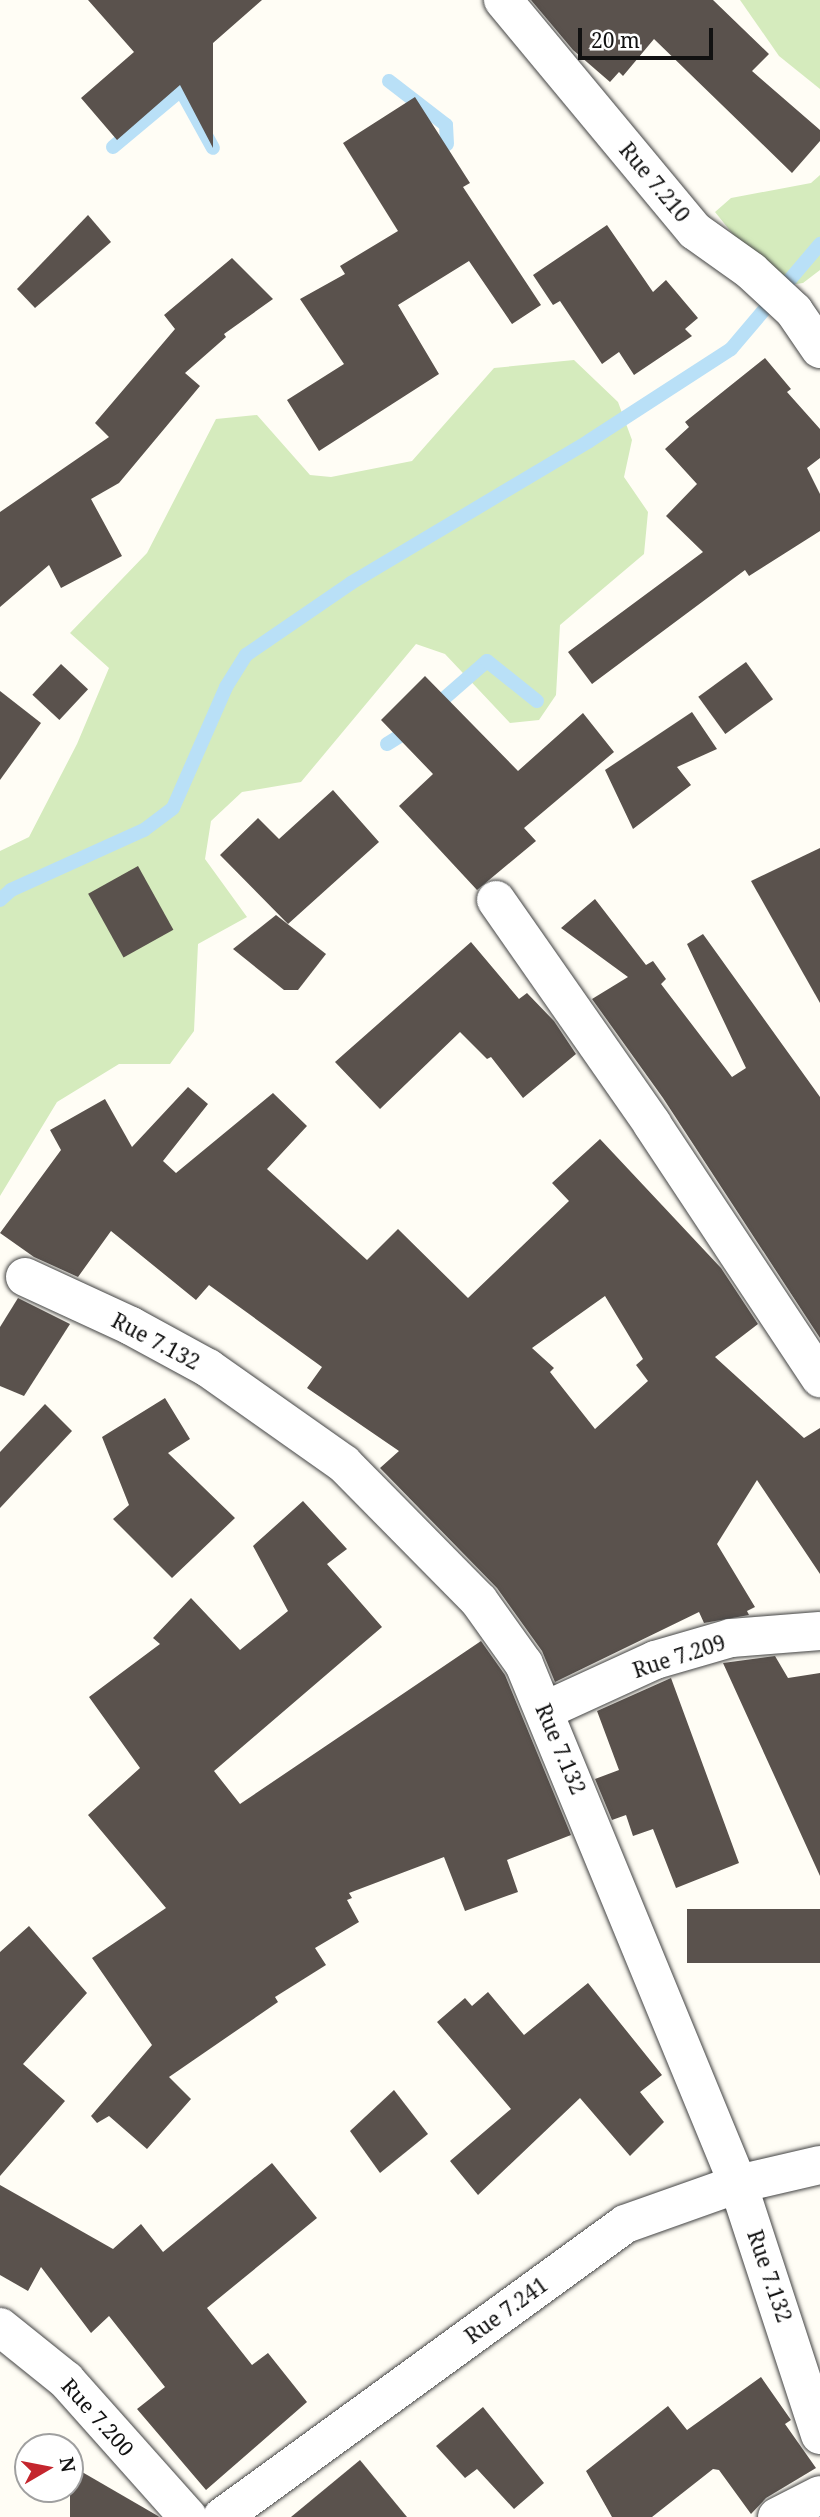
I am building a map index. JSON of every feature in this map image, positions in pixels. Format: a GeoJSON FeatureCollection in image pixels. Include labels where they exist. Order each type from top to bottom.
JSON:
{"type":"FeatureCollection","features":[{"type":"Feature","properties":{"kind":"street","name":"Rue 7.210"},"geometry":{"type":"LineString","coordinates":[[503,0],[695,231],[751,271],[794,311],[820,349]]}},
{"type":"Feature","properties":{"kind":"street"},"geometry":{"type":"LineString","coordinates":[[496,900],[652,1124],[820,1378]]}},
{"type":"Feature","properties":{"kind":"street","name":"Rue 7.132"},"geometry":{"type":"LineString","coordinates":[[25,1278],[131,1326],[208,1368],[344,1464],[480,1601],[524,1664],[546,1710],[738,2184],[820,2435]]}},
{"type":"Feature","properties":{"kind":"street","name":"Rue 7.209"},"geometry":{"type":"LineString","coordinates":[[546,1710],[655,1660],[731,1638],[820,1630]]}},
{"type":"Feature","properties":{"kind":"street","name":"Rue 7.241"},"geometry":{"type":"LineString","coordinates":[[222,2517],[625,2224],[738,2184],[820,2165]]}},
{"type":"Feature","properties":{"kind":"street","name":"Rue 7.200"},"geometry":{"type":"LineString","coordinates":[[0,2327],[66,2379],[188,2517]]}},
{"type":"Feature","properties":{"kind":"street"},"geometry":{"type":"LineString","coordinates":[[777,2517],[820,2495]]}},
{"type":"Feature","properties":{"kind":"green space"},"geometry":{"type":"Polygon","coordinates":[[[740,0],[820,0],[820,89],[779,56],[740,0]]]}},
{"type":"Feature","properties":{"kind":"green space"},"geometry":{"type":"Polygon","coordinates":[[[820,175],[820,270],[803,283],[782,286],[765,274],[715,212],[731,198],[811,183],[820,175]]]}},
{"type":"Feature","properties":{"kind":"green space"},"geometry":{"type":"Polygon","coordinates":[[[574,360],[618,402],[632,440],[624,477],[648,512],[644,554],[560,625],[556,695],[539,720],[510,723],[445,654],[416,644],[301,782],[242,792],[211,821],[205,859],[247,917],[198,944],[194,1031],[170,1064],[119,1064],[57,1102],[0,1196],[0,851],[29,837],[77,744],[109,668],[70,633],[147,553],[216,419],[257,415],[310,475],[331,477],[412,461],[494,368],[574,360]]]}},
{"type":"Feature","properties":{"kind":"building"},"geometry":{"type":"Polygon","coordinates":[[[88,0],[262,0],[213,43],[213,148],[180,85],[117,140],[81,98],[134,52],[88,0]]]}},
{"type":"Feature","properties":{"kind":"building"},"geometry":{"type":"Polygon","coordinates":[[[531,0],[713,0],[769,54],[752,71],[820,130],[820,141],[792,173],[654,39],[623,76],[619,72],[610,82],[573,50],[531,0]]]}},
{"type":"Feature","properties":{"kind":"building"},"geometry":{"type":"Polygon","coordinates":[[[415,97],[470,183],[463,187],[541,305],[512,324],[469,261],[398,305],[439,374],[319,451],[287,400],[344,364],[300,299],[345,274],[340,266],[398,231],[343,143],[415,97]]]}},
{"type":"Feature","properties":{"kind":"building"},"geometry":{"type":"Polygon","coordinates":[[[88,215],[111,242],[35,308],[17,289],[88,215]]]}},
{"type":"Feature","properties":{"kind":"building"},"geometry":{"type":"Polygon","coordinates":[[[607,225],[653,292],[666,280],[698,318],[685,329],[692,336],[634,375],[619,352],[602,364],[560,301],[553,305],[533,275],[607,225]]]}},
{"type":"Feature","properties":{"kind":"building"},"geometry":{"type":"Polygon","coordinates":[[[232,258],[273,299],[224,334],[226,337],[185,373],[200,386],[119,483],[91,499],[122,556],[61,588],[49,565],[0,607],[0,512],[109,437],[95,423],[175,329],[164,315],[232,258]]]}},
{"type":"Feature","properties":{"kind":"building"},"geometry":{"type":"Polygon","coordinates":[[[765,358],[791,389],[787,392],[820,429],[820,458],[807,468],[820,494],[820,531],[749,576],[745,570],[592,684],[568,652],[703,552],[666,516],[697,484],[665,449],[689,427],[685,422],[765,358]]]}},
{"type":"Feature","properties":{"kind":"building"},"geometry":{"type":"Polygon","coordinates":[[[746,662],[773,699],[725,734],[698,697],[746,662]]]}},
{"type":"Feature","properties":{"kind":"building"},"geometry":{"type":"Polygon","coordinates":[[[61,664],[88,689],[59,720],[32,695],[61,664]]]}},
{"type":"Feature","properties":{"kind":"building"},"geometry":{"type":"Polygon","coordinates":[[[425,676],[518,771],[583,713],[614,752],[524,828],[536,841],[477,890],[399,806],[433,774],[381,720],[425,676]]]}},
{"type":"Feature","properties":{"kind":"building"},"geometry":{"type":"Polygon","coordinates":[[[0,691],[41,723],[0,780],[0,691]]]}},
{"type":"Feature","properties":{"kind":"building"},"geometry":{"type":"Polygon","coordinates":[[[692,712],[717,749],[677,767],[691,785],[633,829],[605,770],[692,712]]]}},
{"type":"Feature","properties":{"kind":"building"},"geometry":{"type":"Polygon","coordinates":[[[333,790],[379,842],[288,924],[220,855],[258,818],[279,839],[333,790]]]}},
{"type":"Feature","properties":{"kind":"building"},"geometry":{"type":"Polygon","coordinates":[[[820,848],[820,1003],[751,881],[820,848]]]}},
{"type":"Feature","properties":{"kind":"building"},"geometry":{"type":"Polygon","coordinates":[[[138,866],[173,930],[124,957],[88,894],[138,866]]]}},
{"type":"Feature","properties":{"kind":"building"},"geometry":{"type":"Polygon","coordinates":[[[595,899],[646,965],[653,961],[666,979],[661,984],[732,1077],[746,1068],[687,944],[703,934],[820,1097],[820,1338],[663,1098],[592,999],[628,977],[561,928],[595,899]]]}},
{"type":"Feature","properties":{"kind":"building"},"geometry":{"type":"Polygon","coordinates":[[[276,915],[326,954],[298,990],[284,990],[233,949],[276,915]]]}},
{"type":"Feature","properties":{"kind":"building"},"geometry":{"type":"Polygon","coordinates":[[[471,942],[519,999],[527,993],[554,1021],[576,1054],[523,1098],[491,1057],[487,1059],[460,1032],[380,1109],[335,1062],[471,942]]]}},
{"type":"Feature","properties":{"kind":"building"},"geometry":{"type":"Polygon","coordinates":[[[188,1087],[208,1104],[163,1161],[176,1173],[273,1093],[307,1126],[267,1169],[367,1260],[398,1229],[468,1298],[569,1201],[552,1183],[600,1139],[721,1268],[758,1324],[715,1357],[804,1438],[820,1428],[820,1574],[757,1480],[717,1544],[755,1607],[747,1611],[749,1615],[704,1623],[699,1612],[555,1682],[542,1651],[497,1588],[380,1468],[399,1451],[307,1388],[322,1367],[209,1285],[196,1300],[111,1231],[78,1277],[34,1257],[0,1233],[61,1150],[50,1130],[105,1099],[132,1147],[188,1087]],[[605,1296],[532,1348],[554,1368],[550,1372],[595,1429],[648,1381],[636,1365],[643,1359],[605,1296]]]}},
{"type":"Feature","properties":{"kind":"building"},"geometry":{"type":"Polygon","coordinates":[[[18,1298],[70,1324],[24,1396],[0,1386],[0,1327],[18,1298]]]}},
{"type":"Feature","properties":{"kind":"building"},"geometry":{"type":"Polygon","coordinates":[[[165,1398],[190,1439],[168,1453],[235,1518],[172,1578],[113,1519],[129,1505],[102,1437],[165,1398]]]}},
{"type":"Feature","properties":{"kind":"building"},"geometry":{"type":"Polygon","coordinates":[[[45,1404],[72,1431],[0,1508],[0,1452],[45,1404]]]}},
{"type":"Feature","properties":{"kind":"building"},"geometry":{"type":"Polygon","coordinates":[[[303,1501],[347,1549],[327,1564],[382,1627],[214,1771],[240,1804],[481,1641],[505,1675],[571,1835],[507,1860],[518,1892],[465,1911],[444,1857],[349,1893],[352,1898],[347,1900],[359,1922],[315,1948],[326,1965],[275,1997],[278,2002],[169,2077],[191,2099],[147,2149],[109,2116],[97,2123],[91,2116],[152,2045],[92,1958],[166,1908],[88,1815],[140,1768],[89,1697],[160,1644],[153,1638],[191,1598],[240,1650],[288,1611],[253,1546],[303,1501]]]}},
{"type":"Feature","properties":{"kind":"building"},"geometry":{"type":"Polygon","coordinates":[[[775,1656],[788,1678],[820,1673],[820,1876],[723,1663],[775,1656]]]}},
{"type":"Feature","properties":{"kind":"building"},"geometry":{"type":"Polygon","coordinates":[[[671,1678],[739,1863],[676,1888],[653,1829],[633,1836],[626,1815],[612,1820],[595,1779],[619,1770],[597,1711],[671,1678]]]}},
{"type":"Feature","properties":{"kind":"building"},"geometry":{"type":"Polygon","coordinates":[[[687,1909],[820,1909],[820,1963],[687,1963],[687,1909]]]}},
{"type":"Feature","properties":{"kind":"building"},"geometry":{"type":"Polygon","coordinates":[[[29,1926],[87,1993],[23,2064],[65,2101],[0,2176],[0,1952],[29,1926]]]}},
{"type":"Feature","properties":{"kind":"building"},"geometry":{"type":"Polygon","coordinates":[[[588,1983],[662,2075],[640,2092],[664,2122],[630,2156],[580,2098],[478,2195],[450,2161],[511,2109],[437,2022],[465,1998],[472,2006],[488,1992],[524,2035],[588,1983]]]}},
{"type":"Feature","properties":{"kind":"building"},"geometry":{"type":"Polygon","coordinates":[[[394,2090],[428,2134],[380,2173],[350,2131],[394,2090]]]}},
{"type":"Feature","properties":{"kind":"building"},"geometry":{"type":"Polygon","coordinates":[[[272,2163],[317,2218],[207,2308],[252,2365],[268,2353],[307,2402],[206,2490],[137,2409],[165,2387],[109,2316],[91,2333],[41,2267],[28,2291],[0,2275],[0,2185],[113,2249],[141,2224],[163,2252],[272,2163]]]}},
{"type":"Feature","properties":{"kind":"building"},"geometry":{"type":"Polygon","coordinates":[[[761,2377],[791,2420],[785,2424],[816,2468],[766,2498],[751,2514],[719,2470],[713,2469],[652,2517],[612,2517],[586,2471],[668,2406],[687,2430],[761,2377]]]}},
{"type":"Feature","properties":{"kind":"building"},"geometry":{"type":"Polygon","coordinates":[[[483,2407],[544,2483],[514,2509],[477,2469],[465,2478],[436,2446],[483,2407]]]}},
{"type":"Feature","properties":{"kind":"building"},"geometry":{"type":"Polygon","coordinates":[[[360,2460],[407,2517],[291,2517],[360,2460]]]}},
{"type":"Feature","properties":{"kind":"building"},"geometry":{"type":"Polygon","coordinates":[[[84,2473],[159,2517],[70,2517],[70,2503],[84,2503],[84,2473]]]}},
{"type":"Feature","properties":{"kind":"waterway"},"geometry":{"type":"LineString","coordinates":[[389,81],[446,125],[447,144]]}},
{"type":"Feature","properties":{"kind":"waterway"},"geometry":{"type":"LineString","coordinates":[[113,147],[181,90],[213,148]]}},
{"type":"Feature","properties":{"kind":"waterway"},"geometry":{"type":"LineString","coordinates":[[0,900],[11,890],[144,830],[173,808],[226,687],[246,655],[351,583],[589,441],[731,349],[820,244]]}},
{"type":"Feature","properties":{"kind":"waterway"},"geometry":{"type":"LineString","coordinates":[[432,709],[487,661],[537,701]]}},
{"type":"Feature","properties":{"kind":"waterway"},"geometry":{"type":"LineString","coordinates":[[387,744],[413,728]]}}]}
